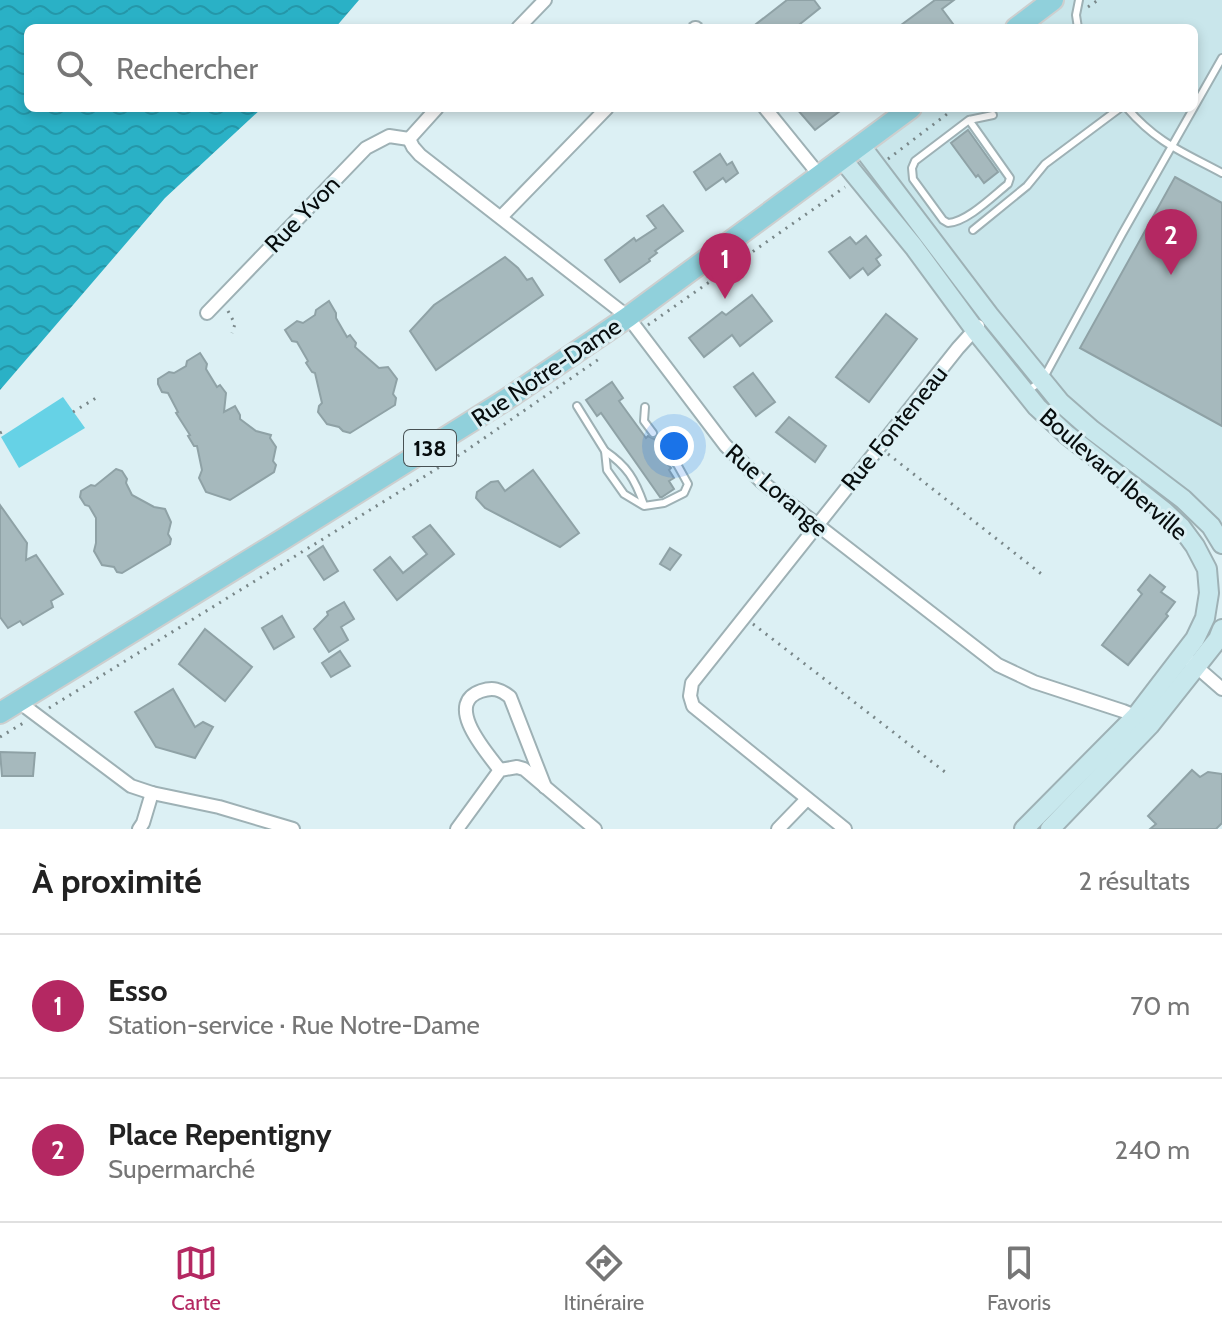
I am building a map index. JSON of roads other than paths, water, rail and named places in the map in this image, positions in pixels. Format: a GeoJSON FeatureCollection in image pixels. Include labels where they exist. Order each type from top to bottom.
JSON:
{"type":"FeatureCollection","features":[{"type":"Feature","properties":{"kind":"main road"},"geometry":{"type":"LineString","coordinates":[[1020,24],[1044,3]]}},
{"type":"Feature","properties":{"kind":"main road","name":"Rue Notre-Dame"},"geometry":{"type":"LineString","coordinates":[[0,713],[634,324],[906,112]]}},
{"type":"Feature","properties":{"kind":"street"},"geometry":{"type":"LineString","coordinates":[[522,24],[545,0]]}},
{"type":"Feature","properties":{"kind":"street"},"geometry":{"type":"LineString","coordinates":[[409,139],[433,112]]}},
{"type":"Feature","properties":{"kind":"street"},"geometry":{"type":"LineString","coordinates":[[501,217],[603,112]]}},
{"type":"Feature","properties":{"kind":"street"},"geometry":{"type":"LineString","coordinates":[[768,112],[820,176]]}},
{"type":"Feature","properties":{"kind":"street","name":"Rue Yvon"},"geometry":{"type":"LineString","coordinates":[[207,313],[366,148],[389,136],[409,139]]}},
{"type":"Feature","properties":{"kind":"street","name":"Rue Lorange"},"geometry":{"type":"LineString","coordinates":[[409,139],[420,155],[634,324],[725,445],[762,482],[816,525],[998,665],[1034,682],[1143,720]]}},
{"type":"Feature","properties":{"kind":"street","name":"Boulevard Iberville"},"geometry":{"type":"LineString","coordinates":[[861,146],[989,315],[1060,402],[1183,499],[1211,526],[1222,544]]}},
{"type":"Feature","properties":{"kind":"street","name":"Boulevard Iberville"},"geometry":{"type":"LineString","coordinates":[[843,160],[1025,392],[1056,425],[1181,527],[1206,565],[1215,573],[1205,618],[1195,639],[1143,720],[1050,829]]}},
{"type":"Feature","properties":{"kind":"street","name":"Rue Fonteneau"},"geometry":{"type":"LineString","coordinates":[[807,799],[693,706],[690,696],[692,683],[816,525],[989,315]]}},
{"type":"Feature","properties":{"kind":"street","name":"Boulevard Iberville"},"geometry":{"type":"LineString","coordinates":[[1024,829],[1196,668],[1222,629]]}},
{"type":"Feature","properties":{"kind":"street"},"geometry":{"type":"LineString","coordinates":[[1183,654],[1222,689]]}},
{"type":"Feature","properties":{"kind":"street"},"geometry":{"type":"LineString","coordinates":[[500,770],[473,732],[465,710],[476,692],[492,688],[510,697],[545,787]]}},
{"type":"Feature","properties":{"kind":"street"},"geometry":{"type":"LineString","coordinates":[[19,702],[131,786],[293,829]]}},
{"type":"Feature","properties":{"kind":"street"},"geometry":{"type":"LineString","coordinates":[[457,829],[500,770],[517,767],[524,769],[595,829]]}},
{"type":"Feature","properties":{"kind":"street"},"geometry":{"type":"LineString","coordinates":[[139,829],[152,793]]}},
{"type":"Feature","properties":{"kind":"street"},"geometry":{"type":"LineString","coordinates":[[778,829],[807,799],[845,829]]}},
{"type":"Feature","properties":{"kind":"lane"},"geometry":{"type":"LineString","coordinates":[[1077,24],[1079,0]]}},
{"type":"Feature","properties":{"kind":"lane"},"geometry":{"type":"LineString","coordinates":[[1198,101],[1222,58]]}},
{"type":"Feature","properties":{"kind":"lane"},"geometry":{"type":"LineString","coordinates":[[973,230],[1027,186],[1045,164],[1115,112]]}},
{"type":"Feature","properties":{"kind":"lane"},"geometry":{"type":"LineString","coordinates":[[1131,112],[1146,129],[1172,147],[1222,173]]}},
{"type":"Feature","properties":{"kind":"lane"},"geometry":{"type":"LineString","coordinates":[[1025,392],[1042,381],[1192,112]]}},
{"type":"Feature","properties":{"kind":"lane"},"geometry":{"type":"LineString","coordinates":[[969,120],[1010,178],[1008,184],[971,213],[955,223],[948,223],[913,179],[915,161],[969,120],[993,115]]}},
{"type":"Feature","properties":{"kind":"lane"},"geometry":{"type":"LineString","coordinates":[[971,213],[980,225]]}},
{"type":"Feature","properties":{"kind":"lane"},"geometry":{"type":"LineString","coordinates":[[577,406],[605,451],[621,462],[636,483],[644,506]]}},
{"type":"Feature","properties":{"kind":"lane"},"geometry":{"type":"LineString","coordinates":[[645,407],[644,421],[653,433]]}},
{"type":"Feature","properties":{"kind":"lane"},"geometry":{"type":"LineString","coordinates":[[605,451],[607,470],[624,494],[644,506],[664,503],[684,493],[688,484],[663,446]]}},
{"type":"Feature","properties":{"kind":"water"},"geometry":{"type":"Polygon","coordinates":[[[0,0],[359,0],[338,24],[24,24],[24,112],[258,112],[165,198],[0,390],[0,0]]]}},
{"type":"Feature","properties":{"kind":"place","name":"Place Repentigny"},"geometry":{"type":"Point","coordinates":[1171,275]}},
{"type":"Feature","properties":{"kind":"place","name":"Esso"},"geometry":{"type":"Point","coordinates":[725,299]}}]}
